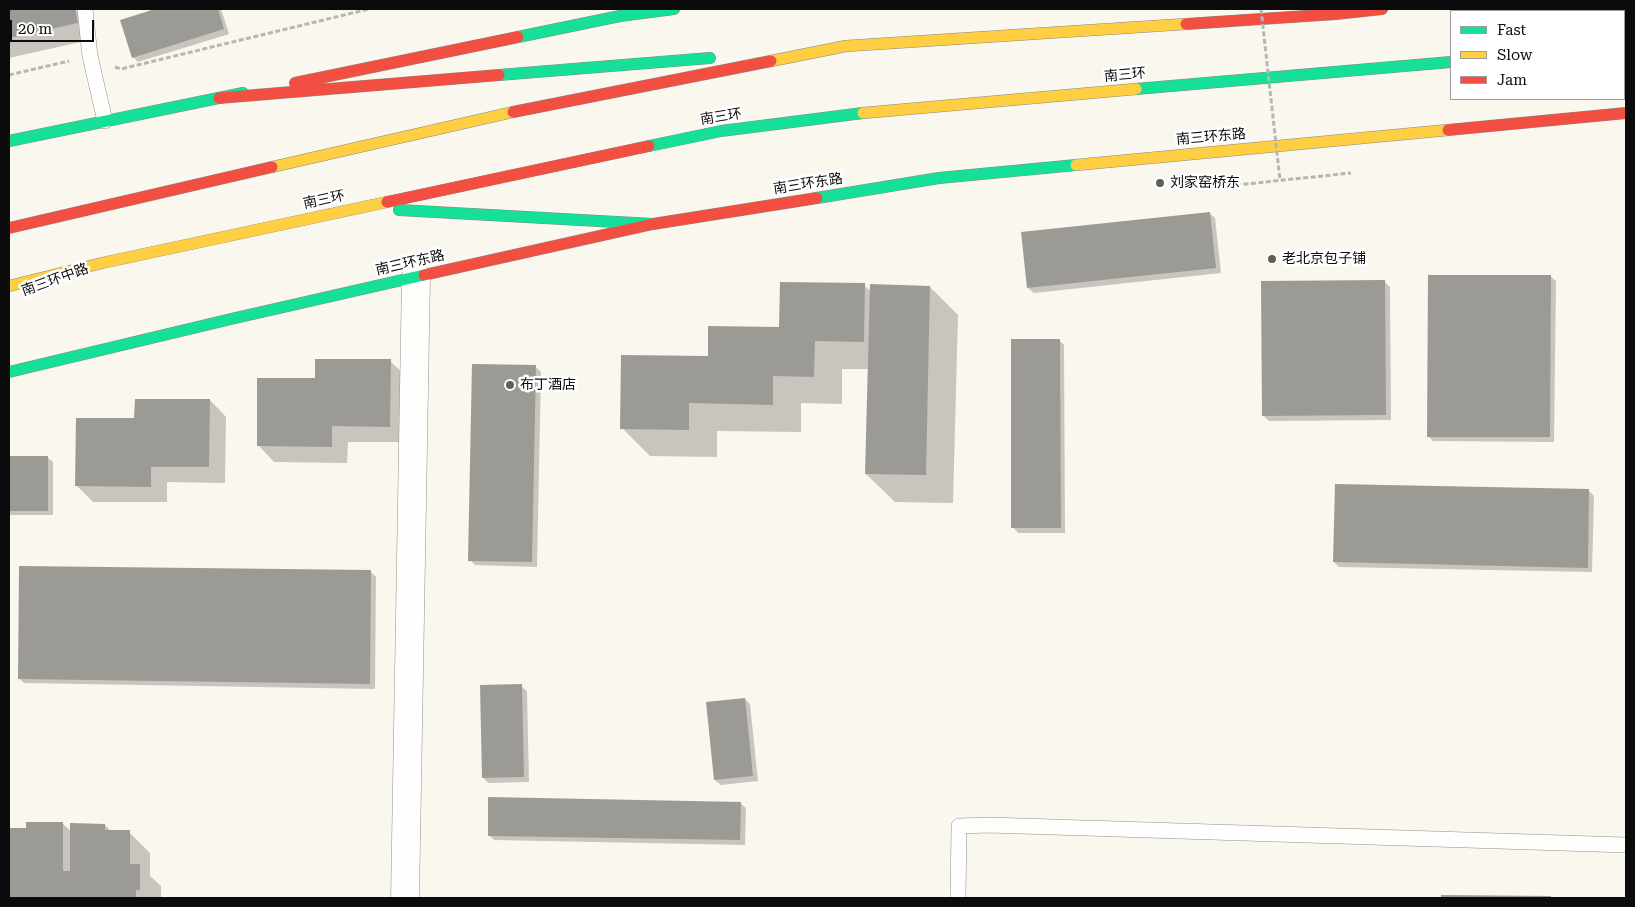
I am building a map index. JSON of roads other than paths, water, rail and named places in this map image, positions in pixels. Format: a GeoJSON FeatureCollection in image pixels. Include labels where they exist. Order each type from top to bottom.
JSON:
{"type":"FeatureCollection","features":[{"type":"Feature","properties":{"kind":"main road"},"geometry":{"type":"LineString","coordinates":[[9,141],[620,16],[674,9]]}},
{"type":"Feature","properties":{"kind":"main road"},"geometry":{"type":"LineString","coordinates":[[746,55],[846,46],[1382,9]]}},
{"type":"Feature","properties":{"kind":"main road"},"geometry":{"type":"LineString","coordinates":[[9,228],[496,115],[846,46]]}},
{"type":"Feature","properties":{"kind":"main road"},"geometry":{"type":"LineString","coordinates":[[219,98],[726,56]]}},
{"type":"Feature","properties":{"kind":"main road","name":"南三环"},"geometry":{"type":"LineString","coordinates":[[9,286],[102,263],[721,131],[874,112],[1450,62]]}},
{"type":"Feature","properties":{"kind":"main road","name":"南三环东路"},"geometry":{"type":"LineString","coordinates":[[9,372],[652,224],[939,178],[1626,113]]}},
{"type":"Feature","properties":{"kind":"main road"},"geometry":{"type":"LineString","coordinates":[[363,208],[652,224]]}},
{"type":"Feature","properties":{"kind":"street"},"geometry":{"type":"LineString","coordinates":[[405,898],[416,277]]}},
{"type":"Feature","properties":{"kind":"lane"},"geometry":{"type":"LineString","coordinates":[[85,9],[90,56],[105,121]]}},
{"type":"Feature","properties":{"kind":"lane"},"geometry":{"type":"LineString","coordinates":[[9,218],[92,208]]}},
{"type":"Feature","properties":{"kind":"lane","name":"南三环中路"},"geometry":{"type":"LineString","coordinates":[[9,297],[102,263]]}},
{"type":"Feature","properties":{"kind":"lane"},"geometry":{"type":"LineString","coordinates":[[958,898],[959,826],[989,825],[1626,845]]}},
{"type":"Feature","properties":{"kind":"place","name":"刘家窑桥东"},"geometry":{"type":"Point","coordinates":[1160,183]}},
{"type":"Feature","properties":{"kind":"place","name":"老北京包子铺"},"geometry":{"type":"Point","coordinates":[1272,259]}},
{"type":"Feature","properties":{"kind":"place","name":"布丁酒店"},"geometry":{"type":"Point","coordinates":[510,385]}}]}
